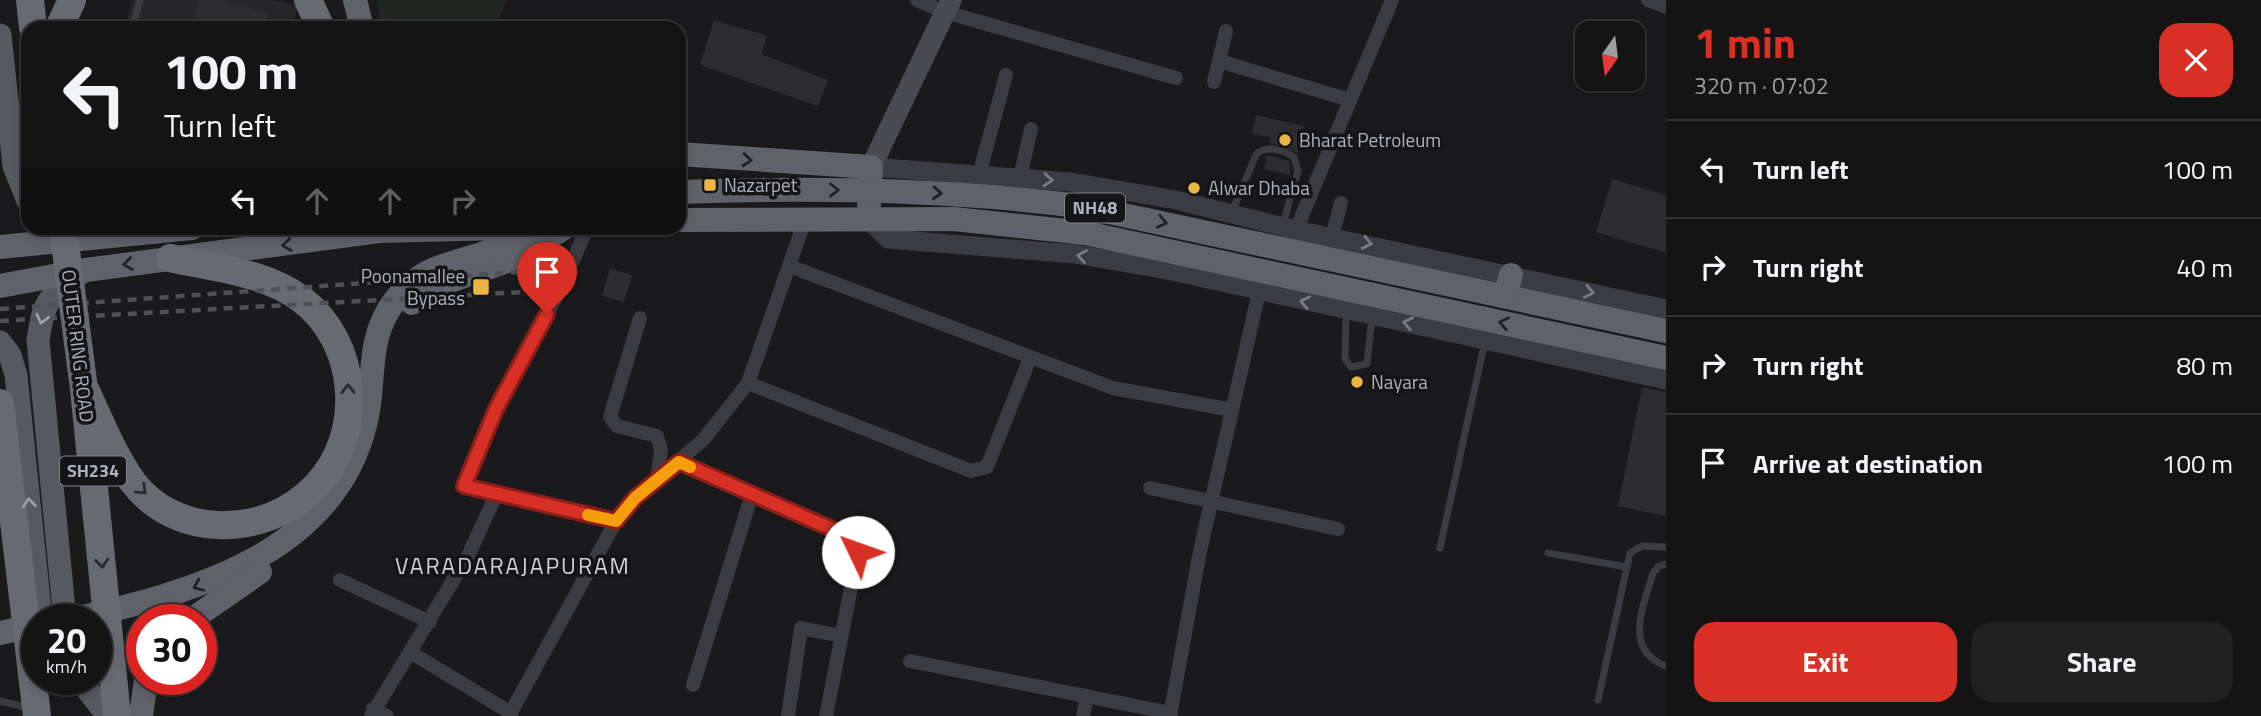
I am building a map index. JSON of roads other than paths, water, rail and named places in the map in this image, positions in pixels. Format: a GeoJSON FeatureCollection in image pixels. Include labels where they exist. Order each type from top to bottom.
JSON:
{"type":"FeatureCollection","features":[{"type":"Feature","properties":{"kind":"highway"},"geometry":{"type":"LineString","coordinates":[[30,0],[32,21]]}},
{"type":"Feature","properties":{"kind":"highway"},"geometry":{"type":"LineString","coordinates":[[62,21],[72,0]]}},
{"type":"Feature","properties":{"kind":"highway"},"geometry":{"type":"LineString","coordinates":[[308,0],[318,21]]}},
{"type":"Feature","properties":{"kind":"highway"},"geometry":{"type":"LineString","coordinates":[[342,0],[346,21]]}},
{"type":"Feature","properties":{"kind":"highway"},"geometry":{"type":"LineString","coordinates":[[355,0],[360,21]]}},
{"type":"Feature","properties":{"kind":"highway"},"geometry":{"type":"LineString","coordinates":[[686,155],[870,178],[869,220]]}},
{"type":"Feature","properties":{"kind":"highway","name":"NH48"},"geometry":{"type":"LineString","coordinates":[[686,191],[870,178],[1086,207],[1216,219],[1508,286],[1666,331]]}},
{"type":"Feature","properties":{"kind":"highway","name":"NH48"},"geometry":{"type":"LineString","coordinates":[[686,220],[954,219],[1085,233],[1374,305],[1666,358]]}},
{"type":"Feature","properties":{"kind":"highway","name":"OUTER RING ROAD"},"geometry":{"type":"LineString","coordinates":[[64,235],[85,389],[117,716]]}},
{"type":"Feature","properties":{"kind":"highway"},"geometry":{"type":"LineString","coordinates":[[0,247],[103,235]]}},
{"type":"Feature","properties":{"kind":"highway"},"geometry":{"type":"LineString","coordinates":[[0,286],[86,270],[348,235]]}},
{"type":"Feature","properties":{"kind":"highway"},"geometry":{"type":"LineString","coordinates":[[112,609],[187,591],[261,555],[302,526],[334,495],[346,477],[360,444],[369,410],[372,352],[380,326],[396,298],[420,276],[443,263],[494,249],[521,235]]}},
{"type":"Feature","properties":{"kind":"highway"},"geometry":{"type":"LineString","coordinates":[[215,604],[320,533],[349,502],[365,475],[375,446],[386,350],[394,328],[410,304],[426,291],[462,274],[522,254],[553,235]]}},
{"type":"Feature","properties":{"kind":"highway"},"geometry":{"type":"LineString","coordinates":[[85,389],[133,482],[177,517],[195,523],[238,525],[270,517],[315,488],[332,465],[342,445],[348,418],[349,383],[342,350],[325,321],[300,298],[265,279],[170,258]]}},
{"type":"Feature","properties":{"kind":"highway"},"geometry":{"type":"LineString","coordinates":[[1,420],[27,713]]}},
{"type":"Feature","properties":{"kind":"highway"},"geometry":{"type":"LineString","coordinates":[[0,633],[21,628]]}},
{"type":"Feature","properties":{"kind":"highway"},"geometry":{"type":"LineString","coordinates":[[141,716],[144,695]]}},
{"type":"Feature","properties":{"kind":"main road"},"geometry":{"type":"LineString","coordinates":[[870,178],[948,6]]}},
{"type":"Feature","properties":{"kind":"main road"},"geometry":{"type":"LineString","coordinates":[[0,35],[14,166],[21,184]]}},
{"type":"Feature","properties":{"kind":"main road"},"geometry":{"type":"LineString","coordinates":[[65,604],[38,340],[42,313],[51,295],[86,270]]}},
{"type":"Feature","properties":{"kind":"main road"},"geometry":{"type":"LineString","coordinates":[[0,342],[10,355],[16,375],[39,604]]}},
{"type":"Feature","properties":{"kind":"main road"},"geometry":{"type":"LineString","coordinates":[[27,713],[33,695]]}},
{"type":"Feature","properties":{"kind":"main road"},"geometry":{"type":"LineString","coordinates":[[92,695],[108,716]]}},
{"type":"Feature","properties":{"kind":"street"},"geometry":{"type":"LineString","coordinates":[[917,0],[948,6],[1176,78]]}},
{"type":"Feature","properties":{"kind":"street"},"geometry":{"type":"LineString","coordinates":[[1289,228],[1350,100],[1392,0]]}},
{"type":"Feature","properties":{"kind":"street"},"geometry":{"type":"LineString","coordinates":[[1648,0],[1666,7]]}},
{"type":"Feature","properties":{"kind":"street"},"geometry":{"type":"LineString","coordinates":[[1213,82],[1226,31]]}},
{"type":"Feature","properties":{"kind":"street"},"geometry":{"type":"LineString","coordinates":[[1219,61],[1350,100]]}},
{"type":"Feature","properties":{"kind":"street"},"geometry":{"type":"LineString","coordinates":[[979,175],[1006,75]]}},
{"type":"Feature","properties":{"kind":"street"},"geometry":{"type":"LineString","coordinates":[[1020,177],[1031,129]]}},
{"type":"Feature","properties":{"kind":"street"},"geometry":{"type":"LineString","coordinates":[[870,178],[979,175],[1084,184],[1216,219],[1332,236],[1508,286],[1666,309]]}},
{"type":"Feature","properties":{"kind":"street"},"geometry":{"type":"LineString","coordinates":[[1332,236],[1340,203]]}},
{"type":"Feature","properties":{"kind":"street"},"geometry":{"type":"LineString","coordinates":[[410,652],[510,714],[616,521],[635,498],[703,440],[748,383],[805,220]]}},
{"type":"Feature","properties":{"kind":"street"},"geometry":{"type":"LineString","coordinates":[[869,220],[888,239],[1075,254],[1167,270],[1346,310],[1374,305],[1485,340],[1666,380]]}},
{"type":"Feature","properties":{"kind":"street"},"geometry":{"type":"LineString","coordinates":[[584,235],[560,290],[496,409],[464,481],[466,487],[496,495],[616,521]]}},
{"type":"Feature","properties":{"kind":"street"},"geometry":{"type":"LineString","coordinates":[[789,266],[1113,388],[1232,410]]}},
{"type":"Feature","properties":{"kind":"street"},"geometry":{"type":"LineString","coordinates":[[910,661],[1170,714],[1212,502],[1259,292]]}},
{"type":"Feature","properties":{"kind":"street"},"geometry":{"type":"LineString","coordinates":[[640,318],[610,417],[617,426],[657,436],[661,450],[657,480]]}},
{"type":"Feature","properties":{"kind":"street"},"geometry":{"type":"LineString","coordinates":[[748,383],[971,471],[987,467],[1030,358]]}},
{"type":"Feature","properties":{"kind":"street"},"geometry":{"type":"LineString","coordinates":[[679,462],[848,536],[856,543],[858,552],[826,716]]}},
{"type":"Feature","properties":{"kind":"street"},"geometry":{"type":"LineString","coordinates":[[1150,488],[1338,529]]}},
{"type":"Feature","properties":{"kind":"street"},"geometry":{"type":"LineString","coordinates":[[692,685],[752,494]]}},
{"type":"Feature","properties":{"kind":"street"},"geometry":{"type":"LineString","coordinates":[[387,716],[372,712],[430,622],[468,556],[496,495]]}},
{"type":"Feature","properties":{"kind":"street"},"geometry":{"type":"LineString","coordinates":[[340,580],[430,622]]}},
{"type":"Feature","properties":{"kind":"street"},"geometry":{"type":"LineString","coordinates":[[788,716],[801,628],[841,636]]}},
{"type":"Feature","properties":{"kind":"street"},"geometry":{"type":"LineString","coordinates":[[1083,716],[1087,696]]}},
{"type":"Feature","properties":{"kind":"lane"},"geometry":{"type":"LineString","coordinates":[[134,21],[140,0]]}},
{"type":"Feature","properties":{"kind":"lane"},"geometry":{"type":"LineString","coordinates":[[1216,219],[1252,159],[1262,150],[1271,149],[1287,153],[1298,164],[1289,228]]}},
{"type":"Feature","properties":{"kind":"lane"},"geometry":{"type":"LineString","coordinates":[[1346,310],[1345,359],[1346,364],[1357,368],[1367,364],[1369,357],[1374,305]]}},
{"type":"Feature","properties":{"kind":"lane"},"geometry":{"type":"LineString","coordinates":[[1440,548],[1485,340]]}},
{"type":"Feature","properties":{"kind":"lane"},"geometry":{"type":"LineString","coordinates":[[1598,700],[1630,553],[1637,547],[1666,547]]}},
{"type":"Feature","properties":{"kind":"lane"},"geometry":{"type":"LineString","coordinates":[[1548,553],[1627,567]]}},
{"type":"Feature","properties":{"kind":"lane"},"geometry":{"type":"LineString","coordinates":[[1666,564],[1659,566],[1653,573],[1638,638],[1642,650],[1666,666]]}},
{"type":"Feature","properties":{"kind":"lane"},"geometry":{"type":"LineString","coordinates":[[0,701],[27,713]]}},
{"type":"Feature","properties":{"kind":"railway"},"geometry":{"type":"LineString","coordinates":[[0,309],[547,270]]}},
{"type":"Feature","properties":{"kind":"railway"},"geometry":{"type":"LineString","coordinates":[[0,321],[560,290]]}},
{"type":"Feature","properties":{"kind":"place","name":"Bharat Petroleum"},"geometry":{"type":"Point","coordinates":[1285,140]}},
{"type":"Feature","properties":{"kind":"place","name":"Nazarpet"},"geometry":{"type":"Point","coordinates":[710,185]}},
{"type":"Feature","properties":{"kind":"place","name":"Alwar Dhaba"},"geometry":{"type":"Point","coordinates":[1194,188]}},
{"type":"Feature","properties":{"kind":"place","name":"Poonamallee Bypass"},"geometry":{"type":"Point","coordinates":[481,287]}},
{"type":"Feature","properties":{"kind":"place","name":"Nayara"},"geometry":{"type":"Point","coordinates":[1357,382]}},
{"type":"Feature","properties":{"kind":"district","name":"VARADARAJAPURAM"},"geometry":{"type":"Point","coordinates":[513,566]}}]}
